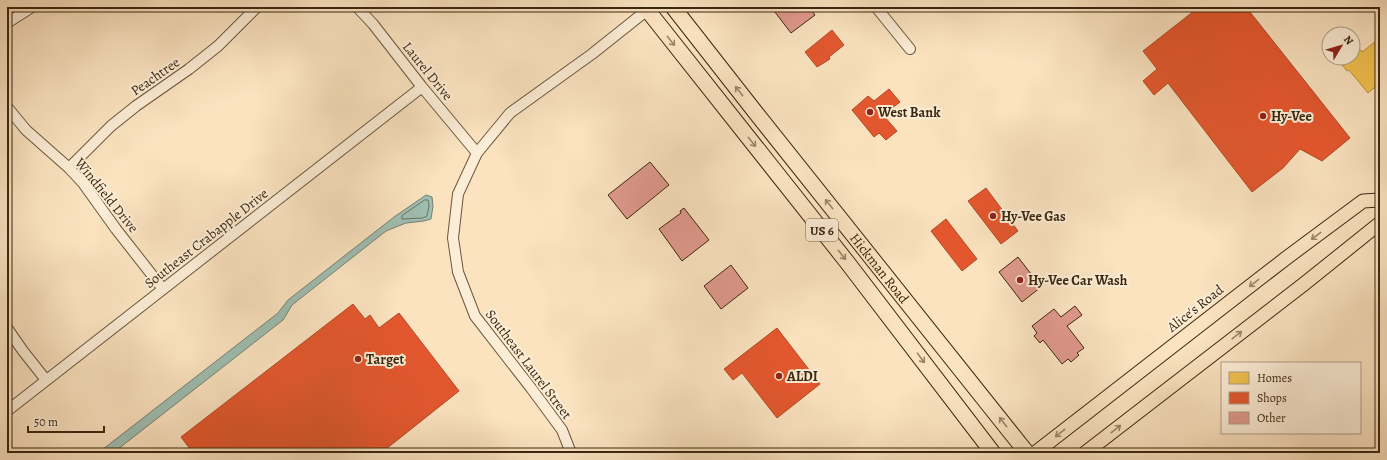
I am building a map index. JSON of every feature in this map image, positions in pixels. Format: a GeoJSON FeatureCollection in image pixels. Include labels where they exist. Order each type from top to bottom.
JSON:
{"type":"FeatureCollection","features":[{"type":"Feature","properties":{"kind":"highway","name":"Hickman Road"},"geometry":{"type":"LineString","coordinates":[[673,7],[760,119],[1027,453]]}},
{"type":"Feature","properties":{"kind":"highway","name":"Hickman Road"},"geometry":{"type":"LineString","coordinates":[[648,8],[847,262],[993,453]]}},
{"type":"Feature","properties":{"kind":"main road","name":"Alice's Road"},"geometry":{"type":"LineString","coordinates":[[1035,453],[1278,264],[1363,200],[1380,200]]}},
{"type":"Feature","properties":{"kind":"main road"},"geometry":{"type":"LineString","coordinates":[[1085,453],[1304,284],[1380,223]]}},
{"type":"Feature","properties":{"kind":"street"},"geometry":{"type":"LineString","coordinates":[[7,23],[32,7]]}},
{"type":"Feature","properties":{"kind":"street","name":"Peachtree"},"geometry":{"type":"LineString","coordinates":[[69,168],[112,126],[136,106],[189,69],[218,46],[257,7]]}},
{"type":"Feature","properties":{"kind":"street","name":"Laurel Drive"},"geometry":{"type":"LineString","coordinates":[[357,7],[373,24],[476,153]]}},
{"type":"Feature","properties":{"kind":"street"},"geometry":{"type":"LineString","coordinates":[[876,7],[910,49]]}},
{"type":"Feature","properties":{"kind":"street","name":"Southeast Laurel Street"},"geometry":{"type":"LineString","coordinates":[[571,453],[562,430],[475,316],[458,272],[453,238],[458,194],[476,153],[510,113],[592,54],[648,8]]}},
{"type":"Feature","properties":{"kind":"street","name":"Southeast Crabapple Drive"},"geometry":{"type":"LineString","coordinates":[[7,411],[422,87]]}},
{"type":"Feature","properties":{"kind":"street","name":"Windfield Drive"},"geometry":{"type":"LineString","coordinates":[[7,107],[26,130],[69,168],[87,188],[163,289]]}},
{"type":"Feature","properties":{"kind":"street"},"geometry":{"type":"LineString","coordinates":[[7,328],[46,380]]}},
{"type":"Feature","properties":{"kind":"water"},"geometry":{"type":"Polygon","coordinates":[[[426,195],[432,197],[433,206],[431,219],[406,223],[386,231],[292,305],[283,320],[113,453],[98,453],[278,313],[288,300],[394,217],[426,195]]]}},
{"type":"Feature","properties":{"kind":"building: Homes"},"geometry":{"type":"Polygon","coordinates":[[[1380,38],[1380,83],[1368,93],[1349,70],[1347,71],[1343,66],[1361,66],[1361,50],[1362,52],[1380,38]]]}},
{"type":"Feature","properties":{"kind":"building: Shops","name":"Hy-Vee"},"geometry":{"type":"Polygon","coordinates":[[[1199,7],[1246,7],[1350,138],[1322,161],[1300,149],[1283,168],[1252,192],[1168,83],[1154,95],[1143,81],[1157,69],[1143,51],[1199,7]]]}},
{"type":"Feature","properties":{"kind":"building: Shops"},"geometry":{"type":"Polygon","coordinates":[[[832,30],[844,45],[829,57],[830,59],[817,67],[805,52],[832,30]]]}},
{"type":"Feature","properties":{"kind":"building: Shops","name":"West Bank"},"geometry":{"type":"Polygon","coordinates":[[[889,89],[900,102],[883,115],[897,131],[886,140],[879,133],[874,137],[852,110],[868,96],[874,101],[889,89]]]}},
{"type":"Feature","properties":{"kind":"building: Shops","name":"Hy-Vee Gas"},"geometry":{"type":"Polygon","coordinates":[[[986,188],[1018,231],[1001,244],[968,201],[986,188]]]}},
{"type":"Feature","properties":{"kind":"building: Shops"},"geometry":{"type":"Polygon","coordinates":[[[946,219],[977,259],[962,271],[931,231],[946,219]]]}},
{"type":"Feature","properties":{"kind":"building: Shops","name":"Target"},"geometry":{"type":"Polygon","coordinates":[[[353,304],[365,319],[370,315],[379,328],[399,313],[459,391],[381,453],[193,453],[181,437],[353,304]]]}},
{"type":"Feature","properties":{"kind":"building: Shops","name":"ALDI"},"geometry":{"type":"Polygon","coordinates":[[[777,328],[820,384],[777,418],[742,373],[733,380],[724,369],[777,328]]]}},
{"type":"Feature","properties":{"kind":"building: Other"},"geometry":{"type":"Polygon","coordinates":[[[771,7],[809,7],[815,15],[791,33],[771,7]]]}},
{"type":"Feature","properties":{"kind":"building: Other"},"geometry":{"type":"Polygon","coordinates":[[[650,162],[669,185],[627,219],[608,195],[650,162]]]}},
{"type":"Feature","properties":{"kind":"building: Other"},"geometry":{"type":"Polygon","coordinates":[[[684,208],[709,240],[682,261],[659,229],[681,213],[680,211],[684,208]]]}},
{"type":"Feature","properties":{"kind":"building: Other","name":"Hy-Vee Car Wash"},"geometry":{"type":"Polygon","coordinates":[[[1018,257],[1041,287],[1022,302],[999,272],[1018,257]]]}},
{"type":"Feature","properties":{"kind":"building: Other"},"geometry":{"type":"Polygon","coordinates":[[[731,265],[748,288],[721,309],[704,286],[731,265]]]}},
{"type":"Feature","properties":{"kind":"building: Other"},"geometry":{"type":"Polygon","coordinates":[[[1075,306],[1082,315],[1067,326],[1084,348],[1077,353],[1079,355],[1071,362],[1068,359],[1062,364],[1043,340],[1040,343],[1034,336],[1037,333],[1032,326],[1054,309],[1061,317],[1075,306]]]}},
{"type":"Feature","properties":{"kind":"place","name":"West Bank"},"geometry":{"type":"Point","coordinates":[870,112]}},
{"type":"Feature","properties":{"kind":"place","name":"Hy-Vee"},"geometry":{"type":"Point","coordinates":[1263,116]}},
{"type":"Feature","properties":{"kind":"place","name":"Hy-Vee Gas"},"geometry":{"type":"Point","coordinates":[993,216]}},
{"type":"Feature","properties":{"kind":"place","name":"Hy-Vee Car Wash"},"geometry":{"type":"Point","coordinates":[1020,280]}},
{"type":"Feature","properties":{"kind":"place","name":"Target"},"geometry":{"type":"Point","coordinates":[358,359]}},
{"type":"Feature","properties":{"kind":"place","name":"ALDI"},"geometry":{"type":"Point","coordinates":[779,376]}}]}
